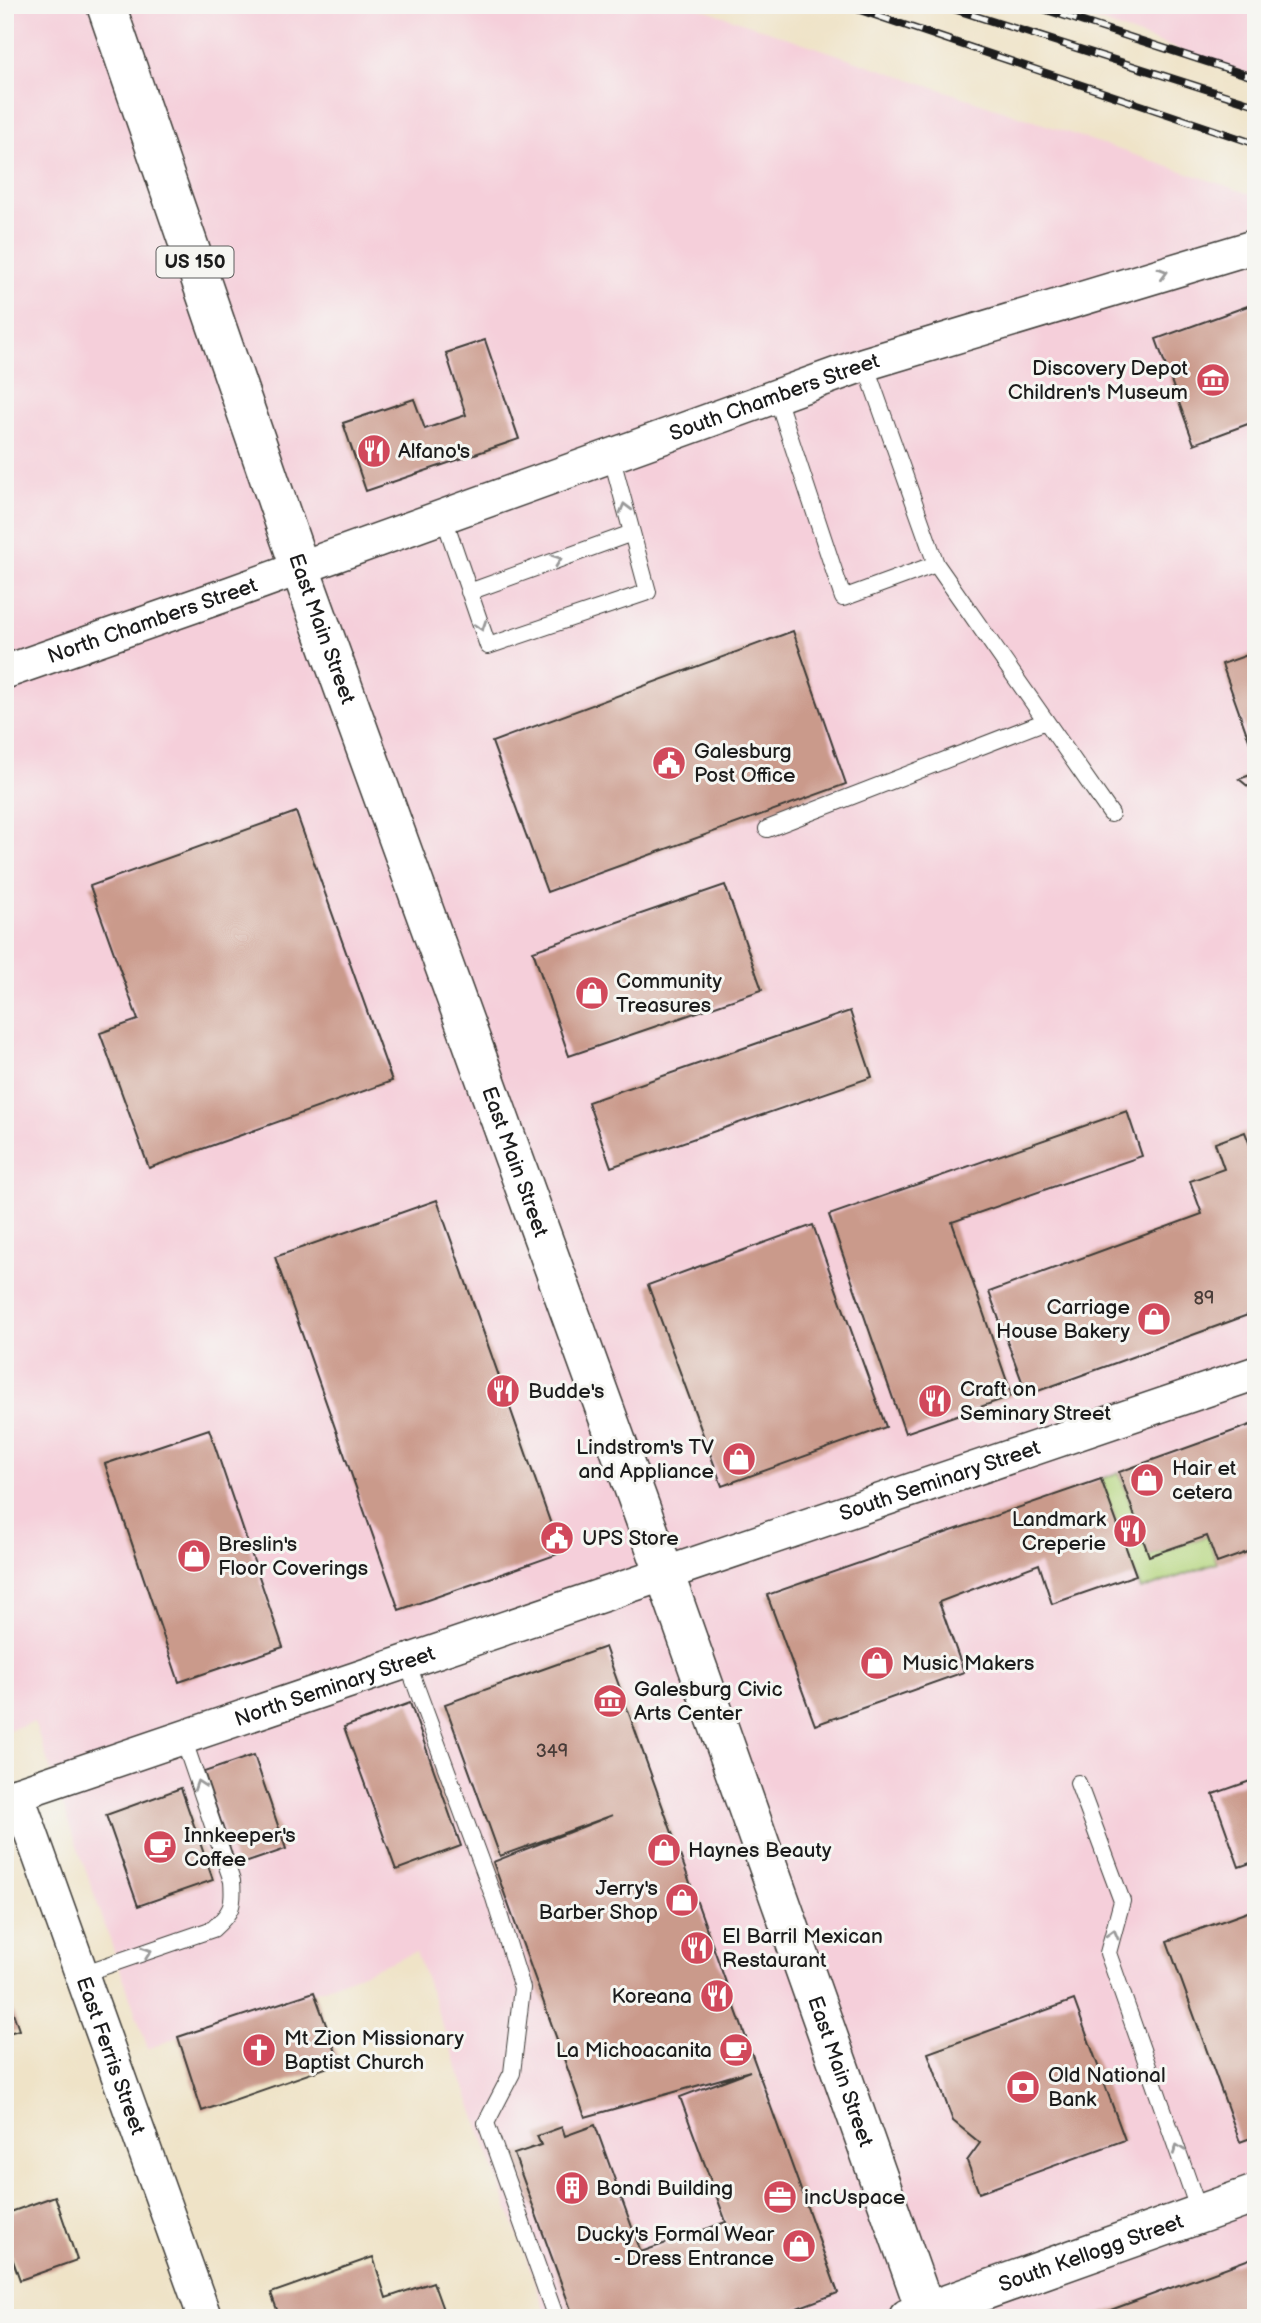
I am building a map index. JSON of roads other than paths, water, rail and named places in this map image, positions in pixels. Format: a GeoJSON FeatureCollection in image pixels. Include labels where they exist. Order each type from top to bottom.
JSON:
{"type":"FeatureCollection","features":[{"type":"Feature","properties":{"kind":"main road","name":"East Main Street"},"geometry":{"type":"LineString","coordinates":[[106,5],[300,568],[665,1575],[921,2316]]}},
{"type":"Feature","properties":{"kind":"main road","name":"South Kellogg Street"},"geometry":{"type":"LineString","coordinates":[[921,2316],[1256,2194]]}},
{"type":"Feature","properties":{"kind":"street","name":"South Chambers Street"},"geometry":{"type":"LineString","coordinates":[[300,568],[865,364],[1256,246]]}},
{"type":"Feature","properties":{"kind":"street","name":"North Chambers Street"},"geometry":{"type":"LineString","coordinates":[[5,672],[300,568]]}},
{"type":"Feature","properties":{"kind":"street","name":"South Seminary Street"},"geometry":{"type":"LineString","coordinates":[[665,1575],[1256,1373]]}},
{"type":"Feature","properties":{"kind":"street","name":"North Seminary Street"},"geometry":{"type":"LineString","coordinates":[[11,1796],[665,1575]]}},
{"type":"Feature","properties":{"kind":"street","name":"East Ferris Street"},"geometry":{"type":"LineString","coordinates":[[11,1796],[82,1974],[205,2318]]}},
{"type":"Feature","properties":{"kind":"lane"},"geometry":{"type":"LineString","coordinates":[[865,364],[936,564],[1111,814]]}},
{"type":"Feature","properties":{"kind":"lane"},"geometry":{"type":"LineString","coordinates":[[776,395],[844,598],[936,564]]}},
{"type":"Feature","properties":{"kind":"lane"},"geometry":{"type":"LineString","coordinates":[[443,515],[488,646],[648,592],[611,456]]}},
{"type":"Feature","properties":{"kind":"lane"},"geometry":{"type":"LineString","coordinates":[[469,592],[632,533]]}},
{"type":"Feature","properties":{"kind":"lane"},"geometry":{"type":"LineString","coordinates":[[767,829],[1046,721]]}},
{"type":"Feature","properties":{"kind":"lane"},"geometry":{"type":"LineString","coordinates":[[407,1662],[494,1898],[522,1988],[512,2073],[486,2123],[556,2318]]}},
{"type":"Feature","properties":{"kind":"lane"},"geometry":{"type":"LineString","coordinates":[[82,1974],[213,1929],[227,1916],[234,1901],[232,1881],[183,1738]]}},
{"type":"Feature","properties":{"kind":"lane"},"geometry":{"type":"LineString","coordinates":[[1078,1783],[1122,1901],[1108,1953],[1200,2214]]}},
{"type":"Feature","properties":{"kind":"railway"},"geometry":{"type":"LineString","coordinates":[[845,5],[1256,144]]}},
{"type":"Feature","properties":{"kind":"railway"},"geometry":{"type":"LineString","coordinates":[[941,5],[1256,105]]}},
{"type":"Feature","properties":{"kind":"railway"},"geometry":{"type":"LineString","coordinates":[[1031,5],[1256,78]]}},
{"type":"Feature","properties":{"kind":"place","name":"Discovery Depot Children's Museum"},"geometry":{"type":"Point","coordinates":[1213,380]}},
{"type":"Feature","properties":{"kind":"place","name":"Alfano's"},"geometry":{"type":"Point","coordinates":[374,451]}},
{"type":"Feature","properties":{"kind":"place","name":"Galesburg Post Office"},"geometry":{"type":"Point","coordinates":[669,763]}},
{"type":"Feature","properties":{"kind":"place","name":"Community Treasures"},"geometry":{"type":"Point","coordinates":[592,993]}},
{"type":"Feature","properties":{"kind":"place","name":"Carriage House Bakery"},"geometry":{"type":"Point","coordinates":[1154,1319]}},
{"type":"Feature","properties":{"kind":"place","name":"Budde's"},"geometry":{"type":"Point","coordinates":[503,1391]}},
{"type":"Feature","properties":{"kind":"place","name":"Craft on Seminary Street"},"geometry":{"type":"Point","coordinates":[935,1401]}},
{"type":"Feature","properties":{"kind":"place","name":"Lindstrom's TV and Appliance"},"geometry":{"type":"Point","coordinates":[739,1459]}},
{"type":"Feature","properties":{"kind":"place","name":"Hair et cetera"},"geometry":{"type":"Point","coordinates":[1147,1480]}},
{"type":"Feature","properties":{"kind":"place","name":"Landmark Creperie"},"geometry":{"type":"Point","coordinates":[1130,1531]}},
{"type":"Feature","properties":{"kind":"place","name":"UPS Store"},"geometry":{"type":"Point","coordinates":[557,1538]}},
{"type":"Feature","properties":{"kind":"place","name":"Breslin's Floor Coverings"},"geometry":{"type":"Point","coordinates":[194,1556]}},
{"type":"Feature","properties":{"kind":"place","name":"Music Makers"},"geometry":{"type":"Point","coordinates":[877,1663]}},
{"type":"Feature","properties":{"kind":"place","name":"Galesburg Civic Arts Center"},"geometry":{"type":"Point","coordinates":[610,1701]}},
{"type":"Feature","properties":{"kind":"place","name":"Innkeeper's Coffee"},"geometry":{"type":"Point","coordinates":[160,1847]}},
{"type":"Feature","properties":{"kind":"place","name":"Haynes Beauty"},"geometry":{"type":"Point","coordinates":[664,1850]}},
{"type":"Feature","properties":{"kind":"place","name":"Jerry's Barber Shop"},"geometry":{"type":"Point","coordinates":[682,1900]}},
{"type":"Feature","properties":{"kind":"place","name":"El Barril Mexican Restaurant"},"geometry":{"type":"Point","coordinates":[697,1948]}},
{"type":"Feature","properties":{"kind":"place","name":"Koreana"},"geometry":{"type":"Point","coordinates":[717,1996]}},
{"type":"Feature","properties":{"kind":"place","name":"Mt Zion Missionary Baptist Church"},"geometry":{"type":"Point","coordinates":[259,2050]}},
{"type":"Feature","properties":{"kind":"place","name":"La Michoacanita"},"geometry":{"type":"Point","coordinates":[736,2050]}},
{"type":"Feature","properties":{"kind":"place","name":"Old National Bank"},"geometry":{"type":"Point","coordinates":[1023,2087]}},
{"type":"Feature","properties":{"kind":"place","name":"Bondi Building"},"geometry":{"type":"Point","coordinates":[572,2188]}},
{"type":"Feature","properties":{"kind":"place","name":"incUspace"},"geometry":{"type":"Point","coordinates":[780,2197]}},
{"type":"Feature","properties":{"kind":"place","name":"Ducky's Formal Wear - Dress Entrance"},"geometry":{"type":"Point","coordinates":[799,2246]}}]}
